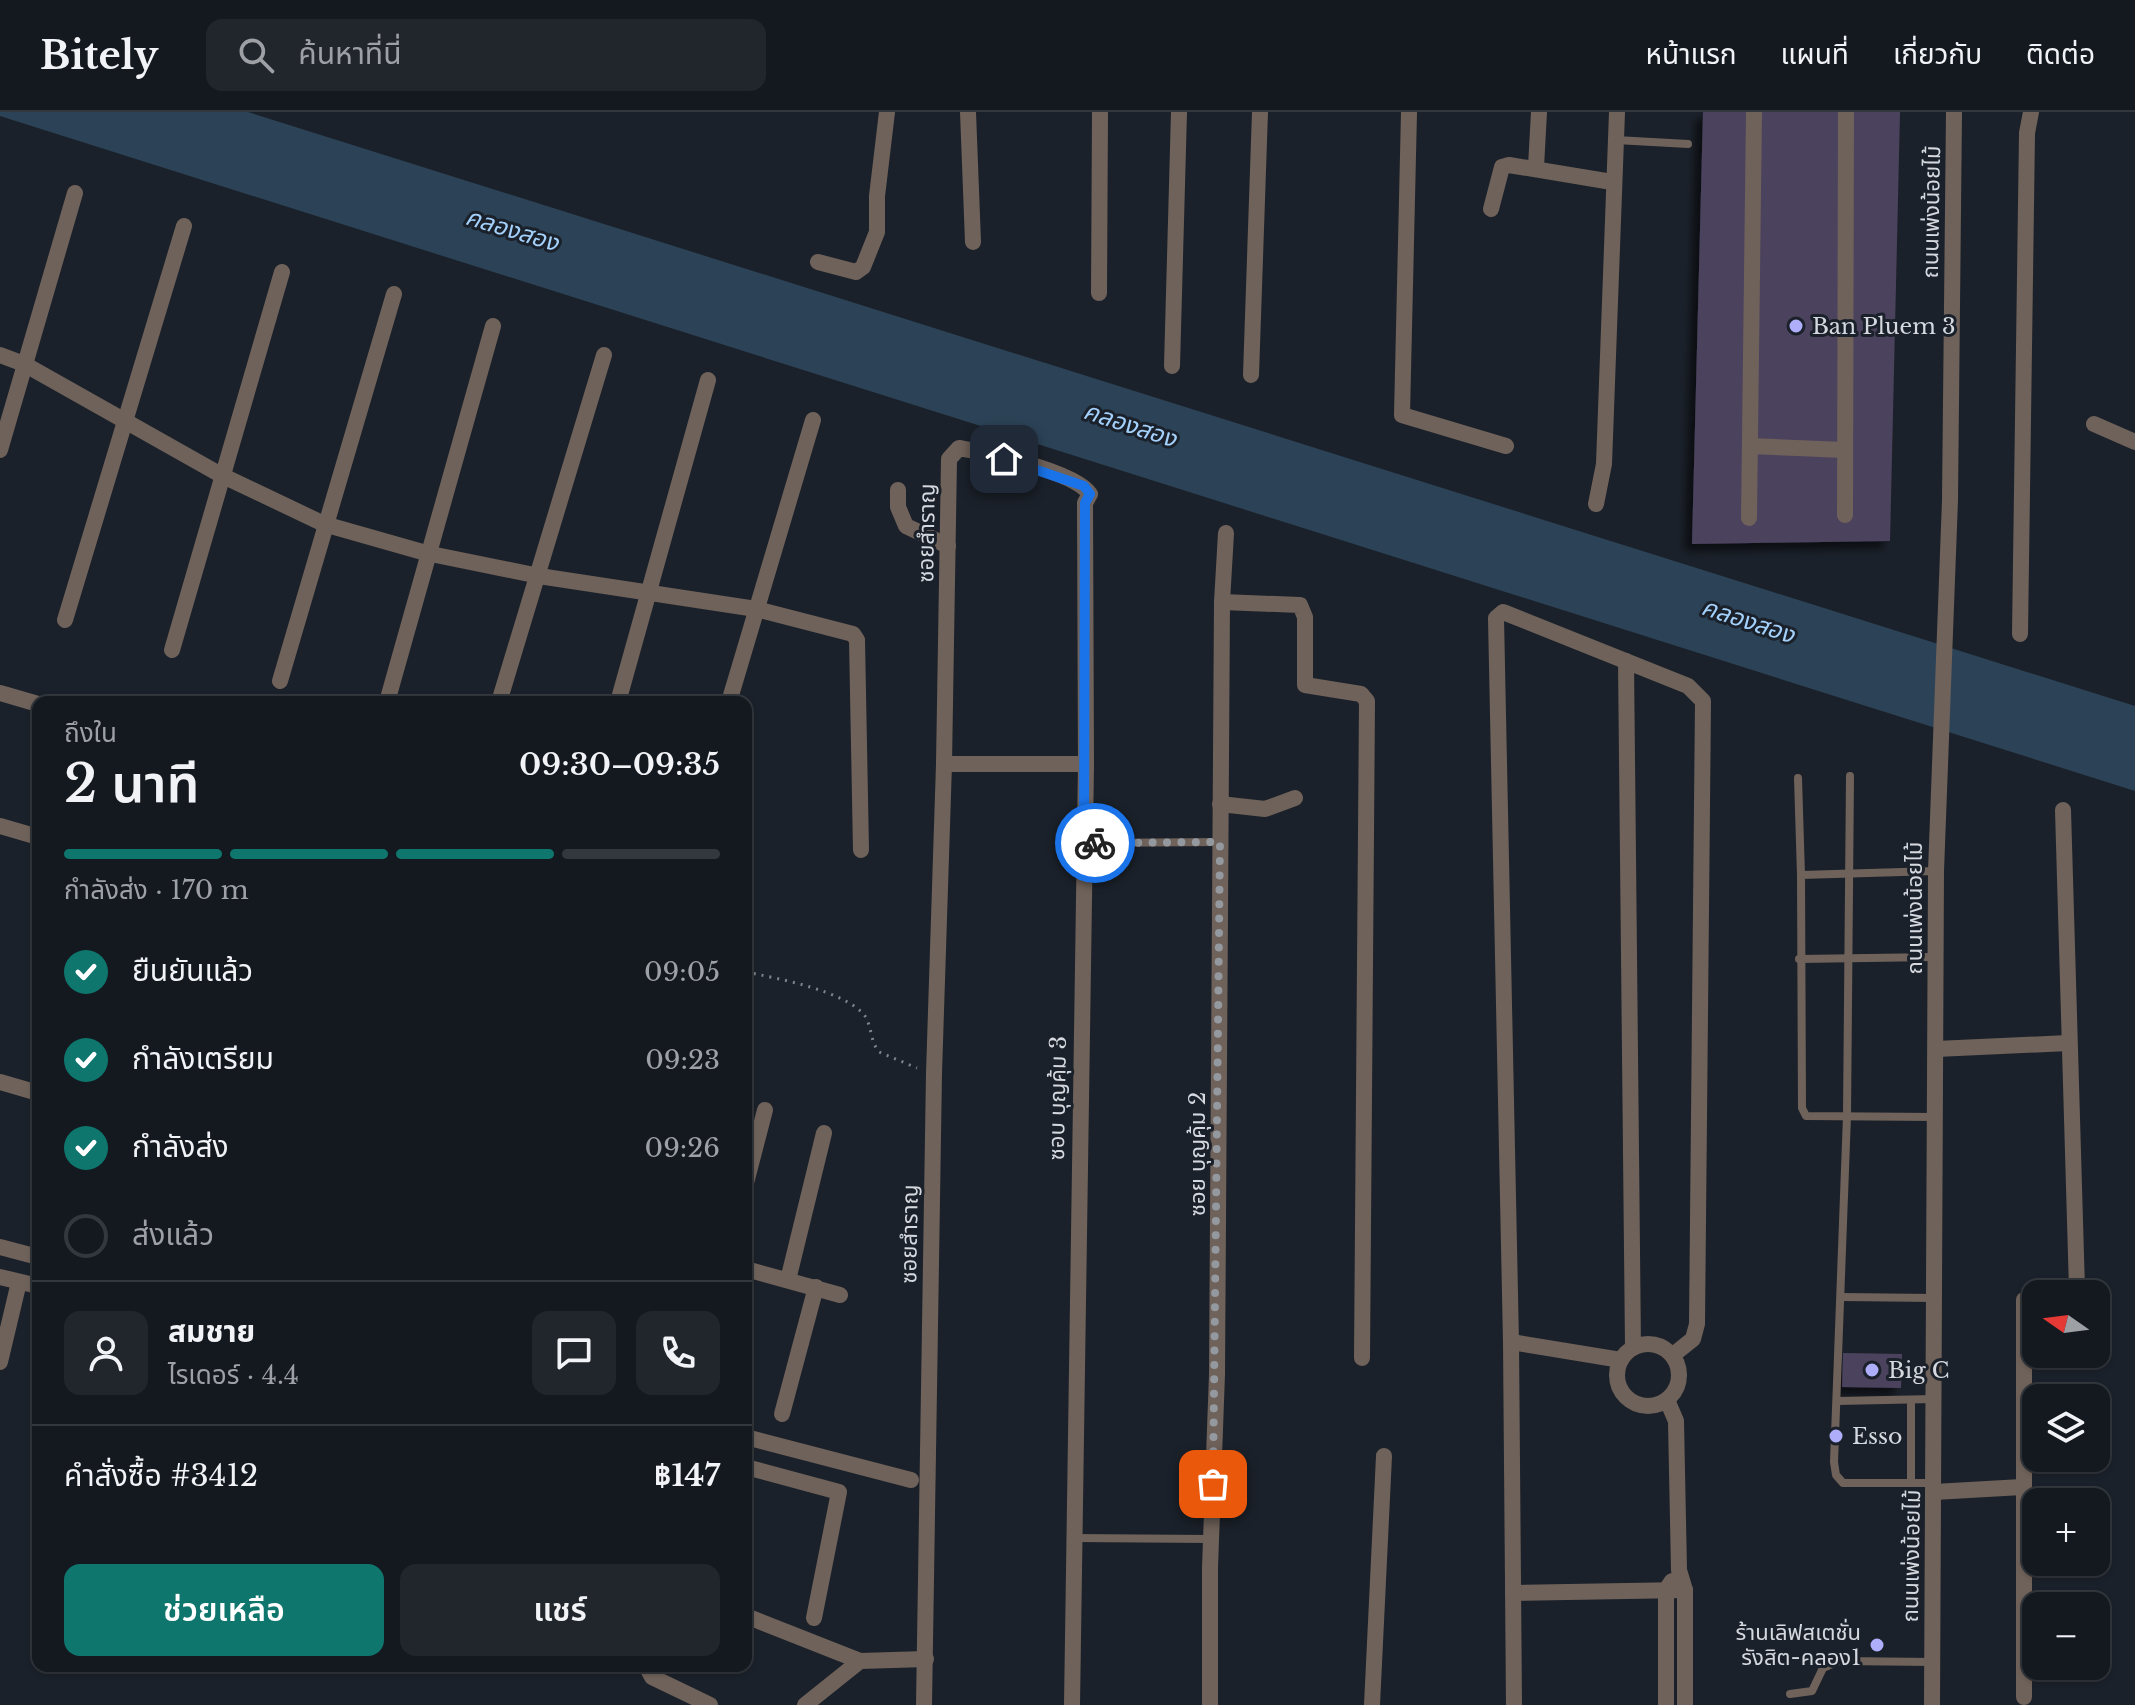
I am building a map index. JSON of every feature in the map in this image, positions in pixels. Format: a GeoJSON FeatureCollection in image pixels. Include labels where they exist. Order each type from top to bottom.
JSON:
{"type":"FeatureCollection","features":[{"type":"Feature","properties":{"kind":"street"},"geometry":{"type":"LineString","coordinates":[[818,262],[856,272],[863,267],[869,254],[877,232],[877,196],[887,112]]}},
{"type":"Feature","properties":{"kind":"street"},"geometry":{"type":"LineString","coordinates":[[968,112],[973,242]]}},
{"type":"Feature","properties":{"kind":"street"},"geometry":{"type":"LineString","coordinates":[[1099,293],[1100,112]]}},
{"type":"Feature","properties":{"kind":"street"},"geometry":{"type":"LineString","coordinates":[[1172,366],[1179,112]]}},
{"type":"Feature","properties":{"kind":"street"},"geometry":{"type":"LineString","coordinates":[[1251,375],[1260,112]]}},
{"type":"Feature","properties":{"kind":"street"},"geometry":{"type":"LineString","coordinates":[[1409,112],[1402,415],[1506,446]]}},
{"type":"Feature","properties":{"kind":"street"},"geometry":{"type":"LineString","coordinates":[[1536,167],[1539,112]]}},
{"type":"Feature","properties":{"kind":"street"},"geometry":{"type":"LineString","coordinates":[[1596,504],[1604,464],[1612,182],[1617,112]]}},
{"type":"Feature","properties":{"kind":"street"},"geometry":{"type":"LineString","coordinates":[[1749,518],[1754,112]]}},
{"type":"Feature","properties":{"kind":"street"},"geometry":{"type":"LineString","coordinates":[[1845,515],[1846,112]]}},
{"type":"Feature","properties":{"kind":"street","name":"ถนนเพ่งน้อยไม้"},"geometry":{"type":"LineString","coordinates":[[1932,1705],[1937,758],[1950,500],[1954,112]]}},
{"type":"Feature","properties":{"kind":"street"},"geometry":{"type":"LineString","coordinates":[[2020,634],[2027,133],[2031,112]]}},
{"type":"Feature","properties":{"kind":"street"},"geometry":{"type":"LineString","coordinates":[[1491,209],[1502,167],[1536,167],[1612,182]]}},
{"type":"Feature","properties":{"kind":"street"},"geometry":{"type":"LineString","coordinates":[[0,450],[75,193]]}},
{"type":"Feature","properties":{"kind":"street"},"geometry":{"type":"LineString","coordinates":[[65,620],[184,226]]}},
{"type":"Feature","properties":{"kind":"street"},"geometry":{"type":"LineString","coordinates":[[172,650],[282,272]]}},
{"type":"Feature","properties":{"kind":"street"},"geometry":{"type":"LineString","coordinates":[[280,681],[394,294]]}},
{"type":"Feature","properties":{"kind":"street"},"geometry":{"type":"LineString","coordinates":[[389,696],[426,553],[493,326]]}},
{"type":"Feature","properties":{"kind":"street"},"geometry":{"type":"LineString","coordinates":[[0,355],[24,364],[221,475],[324,524],[426,553],[539,576],[756,609],[849,632],[857,640],[861,850]]}},
{"type":"Feature","properties":{"kind":"street"},"geometry":{"type":"LineString","coordinates":[[501,696],[604,355]]}},
{"type":"Feature","properties":{"kind":"street"},"geometry":{"type":"LineString","coordinates":[[620,696],[708,380]]}},
{"type":"Feature","properties":{"kind":"street"},"geometry":{"type":"LineString","coordinates":[[731,696],[813,420]]}},
{"type":"Feature","properties":{"kind":"street"},"geometry":{"type":"LineString","coordinates":[[2094,424],[2135,442]]}},
{"type":"Feature","properties":{"kind":"street"},"geometry":{"type":"LineString","coordinates":[[1750,446],[1845,450]]}},
{"type":"Feature","properties":{"kind":"street","name":"ซอยสำราญ"},"geometry":{"type":"LineString","coordinates":[[924,1705],[934,1073],[944,764],[949,459],[959,448],[1028,466],[1084,486],[1090,494]]}},
{"type":"Feature","properties":{"kind":"street"},"geometry":{"type":"LineString","coordinates":[[898,490],[898,507],[906,526],[948,546]]}},
{"type":"Feature","properties":{"kind":"street","name":"ซอบ บุญคุ้ม 3"},"geometry":{"type":"LineString","coordinates":[[1072,1705],[1072,1538],[1086,764],[1085,503],[1090,494]]}},
{"type":"Feature","properties":{"kind":"street","name":"ซอย บุญคุ้ม 2"},"geometry":{"type":"LineString","coordinates":[[1210,1705],[1217,1359],[1222,602],[1226,533]]}},
{"type":"Feature","properties":{"kind":"street"},"geometry":{"type":"LineString","coordinates":[[1222,602],[1300,605],[1305,617],[1305,685],[1361,694],[1367,701],[1362,1358]]}},
{"type":"Feature","properties":{"kind":"street"},"geometry":{"type":"LineString","coordinates":[[1514,1705],[1511,1342],[1496,618],[1503,612],[1510,612],[1688,686],[1703,701],[1697,1324],[1693,1339],[1673,1355]]}},
{"type":"Feature","properties":{"kind":"street"},"geometry":{"type":"LineString","coordinates":[[1626,661],[1627,1354],[1618,1380],[1631,1401],[1651,1406],[1667,1400],[1679,1382],[1673,1355]]}},
{"type":"Feature","properties":{"kind":"street"},"geometry":{"type":"LineString","coordinates":[[0,693],[32,702]]}},
{"type":"Feature","properties":{"kind":"street"},"geometry":{"type":"LineString","coordinates":[[944,764],[1086,764]]}},
{"type":"Feature","properties":{"kind":"street"},"geometry":{"type":"LineString","coordinates":[[1220,804],[1265,809],[1295,798]]}},
{"type":"Feature","properties":{"kind":"street"},"geometry":{"type":"LineString","coordinates":[[2063,810],[2077,1280]]}},
{"type":"Feature","properties":{"kind":"street"},"geometry":{"type":"LineString","coordinates":[[0,826],[32,835]]}},
{"type":"Feature","properties":{"kind":"street"},"geometry":{"type":"LineString","coordinates":[[1936,1049],[2068,1043]]}},
{"type":"Feature","properties":{"kind":"street"},"geometry":{"type":"LineString","coordinates":[[0,1082],[32,1091]]}},
{"type":"Feature","properties":{"kind":"street"},"geometry":{"type":"LineString","coordinates":[[752,1160],[765,1110]]}},
{"type":"Feature","properties":{"kind":"street"},"geometry":{"type":"LineString","coordinates":[[788,1280],[824,1133]]}},
{"type":"Feature","properties":{"kind":"street"},"geometry":{"type":"LineString","coordinates":[[0,1247],[32,1255]]}},
{"type":"Feature","properties":{"kind":"street"},"geometry":{"type":"LineString","coordinates":[[752,1271],[840,1295]]}},
{"type":"Feature","properties":{"kind":"street"},"geometry":{"type":"LineString","coordinates":[[0,1277],[32,1285]]}},
{"type":"Feature","properties":{"kind":"street"},"geometry":{"type":"LineString","coordinates":[[0,1362],[19,1282]]}},
{"type":"Feature","properties":{"kind":"street"},"geometry":{"type":"LineString","coordinates":[[782,1414],[816,1287]]}},
{"type":"Feature","properties":{"kind":"street"},"geometry":{"type":"LineString","coordinates":[[1511,1342],[1627,1354],[1651,1344],[1673,1355]]}},
{"type":"Feature","properties":{"kind":"street"},"geometry":{"type":"LineString","coordinates":[[2023,1368],[2024,1697]]}},
{"type":"Feature","properties":{"kind":"street"},"geometry":{"type":"LineString","coordinates":[[1667,1400],[1676,1421],[1679,1570],[1685,1590],[1685,1705]]}},
{"type":"Feature","properties":{"kind":"street"},"geometry":{"type":"LineString","coordinates":[[752,1439],[911,1480]]}},
{"type":"Feature","properties":{"kind":"street"},"geometry":{"type":"LineString","coordinates":[[1372,1705],[1384,1456]]}},
{"type":"Feature","properties":{"kind":"street"},"geometry":{"type":"LineString","coordinates":[[752,1469],[839,1492],[814,1618]]}},
{"type":"Feature","properties":{"kind":"street"},"geometry":{"type":"LineString","coordinates":[[1934,1488],[2022,1487]]}},
{"type":"Feature","properties":{"kind":"street"},"geometry":{"type":"LineString","coordinates":[[1666,1705],[1666,1590],[1679,1570]]}},
{"type":"Feature","properties":{"kind":"street"},"geometry":{"type":"LineString","coordinates":[[1513,1593],[1685,1590]]}},
{"type":"Feature","properties":{"kind":"street"},"geometry":{"type":"LineString","coordinates":[[752,1618],[860,1661],[926,1659]]}},
{"type":"Feature","properties":{"kind":"street"},"geometry":{"type":"LineString","coordinates":[[805,1705],[860,1661]]}},
{"type":"Feature","properties":{"kind":"street"},"geometry":{"type":"LineString","coordinates":[[649,1672],[652,1677],[710,1705]]}},
{"type":"Feature","properties":{"kind":"lane"},"geometry":{"type":"LineString","coordinates":[[1615,140],[1688,144]]}},
{"type":"Feature","properties":{"kind":"lane"},"geometry":{"type":"LineString","coordinates":[[1850,776],[1847,1116],[1834,1462],[1836,1475],[1843,1483],[1911,1483],[1934,1488]]}},
{"type":"Feature","properties":{"kind":"lane"},"geometry":{"type":"LineString","coordinates":[[1798,778],[1803,1112],[1806,1116],[1936,1117]]}},
{"type":"Feature","properties":{"kind":"lane"},"geometry":{"type":"LineString","coordinates":[[1084,843],[1220,842]]}},
{"type":"Feature","properties":{"kind":"lane"},"geometry":{"type":"LineString","coordinates":[[1801,875],[1936,871]]}},
{"type":"Feature","properties":{"kind":"lane"},"geometry":{"type":"LineString","coordinates":[[1799,959],[1936,957]]}},
{"type":"Feature","properties":{"kind":"lane"},"geometry":{"type":"LineString","coordinates":[[1841,1297],[1935,1298]]}},
{"type":"Feature","properties":{"kind":"lane"},"geometry":{"type":"LineString","coordinates":[[1837,1401],[1934,1399]]}},
{"type":"Feature","properties":{"kind":"lane"},"geometry":{"type":"LineString","coordinates":[[1911,1400],[1911,1483]]}},
{"type":"Feature","properties":{"kind":"lane"},"geometry":{"type":"LineString","coordinates":[[1072,1538],[1211,1539]]}},
{"type":"Feature","properties":{"kind":"lane"},"geometry":{"type":"LineString","coordinates":[[1790,1694],[1812,1691],[1823,1668],[1839,1661],[1932,1662]]}},
{"type":"Feature","properties":{"kind":"path"},"geometry":{"type":"LineString","coordinates":[[752,973],[807,987],[857,1009],[866,1019],[879,1052],[934,1073]]}},
{"type":"Feature","properties":{"kind":"water","name":"คลองสอง"},"geometry":{"type":"Polygon","coordinates":[[[0,112],[248,112],[2135,706],[2135,791],[0,116],[0,112]]]}},
{"type":"Feature","properties":{"kind":"building","name":"Ban Pluem 3"},"geometry":{"type":"Polygon","coordinates":[[[1703,112],[1900,112],[1890,541],[1692,544],[1703,112]]]}},
{"type":"Feature","properties":{"kind":"building","name":"Big C"},"geometry":{"type":"Polygon","coordinates":[[[1843,1353],[1902,1354],[1901,1388],[1842,1387],[1843,1353]]]}},
{"type":"Feature","properties":{"kind":"way so far"},"geometry":{"type":"LineString","coordinates":[[1095,843],[1220,842],[1217,1374],[1213,1484]]}},
{"type":"Feature","properties":{"kind":"place","name":"Ban Pluem 3"},"geometry":{"type":"Point","coordinates":[1796,326]}},
{"type":"Feature","properties":{"kind":"place","name":"Big C"},"geometry":{"type":"Point","coordinates":[1872,1370]}},
{"type":"Feature","properties":{"kind":"place","name":"Esso"},"geometry":{"type":"Point","coordinates":[1836,1436]}},
{"type":"Feature","properties":{"kind":"place","name":"ร้านเลิฟสเตชั่น รังสิต-คลอง1"},"geometry":{"type":"Point","coordinates":[1877,1645]}},
{"type":"Feature","properties":{"kind":"route"},"geometry":{"type":"LineString","coordinates":[[1004,459],[1084,486],[1090,494],[1085,503],[1084,843],[1095,843]]}}]}
